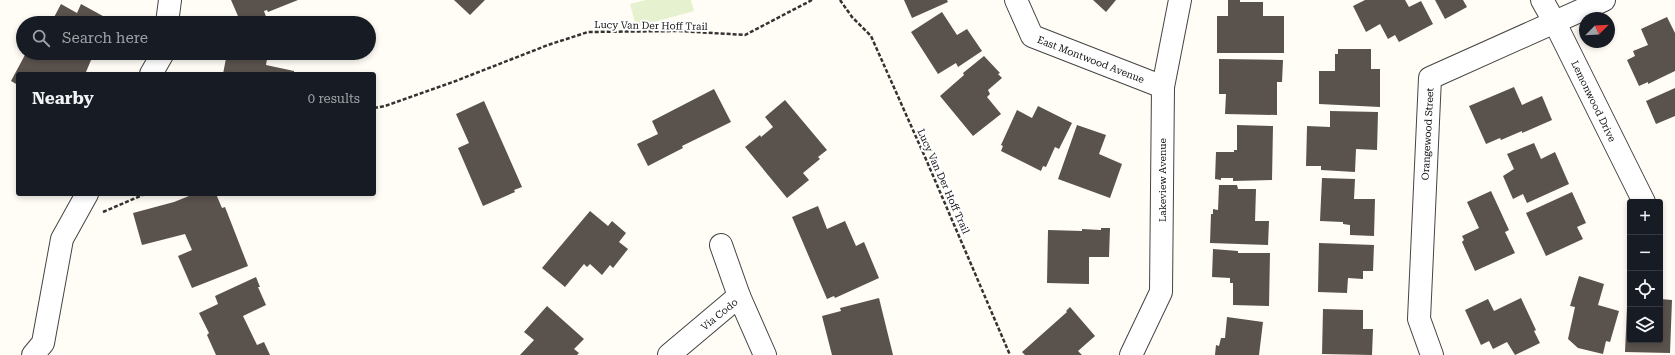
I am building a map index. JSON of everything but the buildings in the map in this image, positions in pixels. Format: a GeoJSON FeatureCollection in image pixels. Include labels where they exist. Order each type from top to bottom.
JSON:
{"type":"FeatureCollection","features":[{"type":"Feature","properties":{"kind":"street"},"geometry":{"type":"LineString","coordinates":[[168,16],[170,0]]}},
{"type":"Feature","properties":{"kind":"street","name":"East Montwood Avenue"},"geometry":{"type":"LineString","coordinates":[[1016,0],[1032,36],[1163,87]]}},
{"type":"Feature","properties":{"kind":"street","name":"Lakeview Avenue"},"geometry":{"type":"LineString","coordinates":[[1131,355],[1161,292],[1163,87],[1180,0]]}},
{"type":"Feature","properties":{"kind":"street","name":"Lemonwood Drive"},"geometry":{"type":"LineString","coordinates":[[1542,0],[1555,23],[1643,199]]}},
{"type":"Feature","properties":{"kind":"street","name":"Orangewood Street"},"geometry":{"type":"LineString","coordinates":[[1432,355],[1419,319],[1430,78],[1604,0]]}},
{"type":"Feature","properties":{"kind":"street"},"geometry":{"type":"LineString","coordinates":[[152,72],[158,60]]}},
{"type":"Feature","properties":{"kind":"street"},"geometry":{"type":"LineString","coordinates":[[34,355],[43,343],[62,239],[85,196]]}},
{"type":"Feature","properties":{"kind":"street"},"geometry":{"type":"LineString","coordinates":[[721,245],[739,296]]}},
{"type":"Feature","properties":{"kind":"street","name":"Via Codo"},"geometry":{"type":"LineString","coordinates":[[669,355],[739,296],[764,355]]}},
{"type":"Feature","properties":{"kind":"path","name":"Lucy Van Der Hoff Trail"},"geometry":{"type":"LineString","coordinates":[[376,108],[392,104],[454,82],[548,45],[588,32],[680,31],[745,35],[812,0]]}},
{"type":"Feature","properties":{"kind":"path","name":"Lucy Van Der Hoff Trail"},"geometry":{"type":"LineString","coordinates":[[840,0],[852,17],[871,36],[1010,355]]}},
{"type":"Feature","properties":{"kind":"path"},"geometry":{"type":"LineString","coordinates":[[72,221],[110,210],[141,196]]}},
{"type":"Feature","properties":{"kind":"green space"},"geometry":{"type":"Polygon","coordinates":[[[646,0],[691,0],[694,11],[636,27],[630,4],[646,0]]]}}]}
